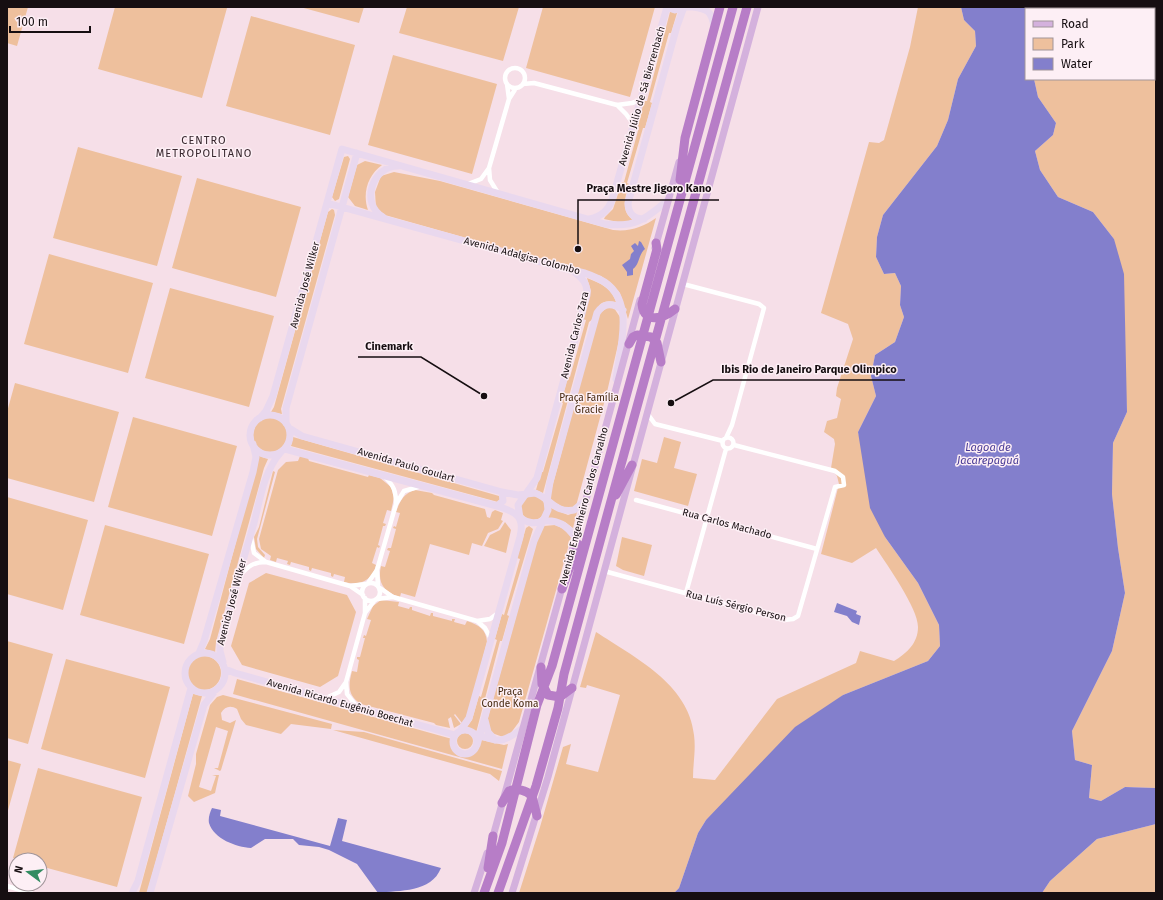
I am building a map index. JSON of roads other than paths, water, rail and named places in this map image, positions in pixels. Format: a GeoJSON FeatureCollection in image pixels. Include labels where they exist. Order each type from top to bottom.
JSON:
{"type":"FeatureCollection","features":[{"type":"Feature","properties":{"kind":"highway","name":"Avenida Engenheiro Carlos Carvalho"},"geometry":{"type":"LineString","coordinates":[[685,138],[720,7]]}},
{"type":"Feature","properties":{"kind":"highway"},"geometry":{"type":"LineString","coordinates":[[498,893],[532,796],[608,512],[747,7]]}},
{"type":"Feature","properties":{"kind":"highway","name":"Avenida Engenheiro Carlos Carvalho"},"geometry":{"type":"LineString","coordinates":[[484,892],[508,823],[515,790],[543,689],[552,666],[612,442],[732,8]]}},
{"type":"Feature","properties":{"kind":"highway"},"geometry":{"type":"LineString","coordinates":[[705,63],[713,54],[718,38],[732,8]]}},
{"type":"Feature","properties":{"kind":"highway"},"geometry":{"type":"LineString","coordinates":[[676,211],[685,138]]}},
{"type":"Feature","properties":{"kind":"highway"},"geometry":{"type":"LineString","coordinates":[[656,243],[657,249],[642,304],[644,312],[648,316],[661,318],[675,309]]}},
{"type":"Feature","properties":{"kind":"highway"},"geometry":{"type":"LineString","coordinates":[[629,344],[634,336],[643,334],[655,340],[660,353],[661,362]]}},
{"type":"Feature","properties":{"kind":"highway"},"geometry":{"type":"LineString","coordinates":[[562,589],[572,565],[607,451],[612,442]]}},
{"type":"Feature","properties":{"kind":"highway"},"geometry":{"type":"LineString","coordinates":[[608,512],[632,465]]}},
{"type":"Feature","properties":{"kind":"highway"},"geometry":{"type":"LineString","coordinates":[[540,666],[543,689],[548,695],[560,696],[572,688]]}},
{"type":"Feature","properties":{"kind":"highway"},"geometry":{"type":"LineString","coordinates":[[502,803],[507,793],[515,790],[524,791],[532,796],[537,816]]}},
{"type":"Feature","properties":{"kind":"highway"},"geometry":{"type":"LineString","coordinates":[[484,892],[493,836]]}},
{"type":"Feature","properties":{"kind":"main road"},"geometry":{"type":"LineString","coordinates":[[512,893],[537,816],[758,7]]}},
{"type":"Feature","properties":{"kind":"main road","name":"Avenida Engenheiro Carlos Carvalho"},"geometry":{"type":"LineString","coordinates":[[474,893],[493,836],[685,138]]}},
{"type":"Feature","properties":{"kind":"street"},"geometry":{"type":"LineString","coordinates":[[667,7],[675,10],[685,7],[693,7],[709,12],[712,16],[714,30]]}},
{"type":"Feature","properties":{"kind":"street","name":"Avenida Júlio de Sá Bierrenbach"},"geometry":{"type":"LineString","coordinates":[[588,219],[600,216],[610,205],[667,7]]}},
{"type":"Feature","properties":{"kind":"street","name":"Avenida Júlio de Sá Bierrenbach"},"geometry":{"type":"LineString","coordinates":[[646,219],[639,219],[633,216],[630,212],[628,203],[677,26],[685,7]]}},
{"type":"Feature","properties":{"kind":"street"},"geometry":{"type":"LineString","coordinates":[[509,99],[505,76],[512,68],[520,69],[525,76],[534,83]]}},
{"type":"Feature","properties":{"kind":"street"},"geometry":{"type":"LineString","coordinates":[[523,84],[525,76]]}},
{"type":"Feature","properties":{"kind":"street"},"geometry":{"type":"LineString","coordinates":[[466,184],[481,179],[489,168],[509,99],[516,88],[523,84],[534,83],[617,105],[641,100]]}},
{"type":"Feature","properties":{"kind":"street"},"geometry":{"type":"LineString","coordinates":[[507,84],[516,88]]}},
{"type":"Feature","properties":{"kind":"street"},"geometry":{"type":"LineString","coordinates":[[617,105],[634,125]]}},
{"type":"Feature","properties":{"kind":"street","name":"Avenida José Wilker"},"geometry":{"type":"LineString","coordinates":[[260,418],[266,411],[273,396],[342,149],[357,153],[286,408],[288,426]]}},
{"type":"Feature","properties":{"kind":"street"},"geometry":{"type":"LineString","coordinates":[[357,153],[605,224],[623,226],[646,219],[668,200]]}},
{"type":"Feature","properties":{"kind":"street"},"geometry":{"type":"LineString","coordinates":[[388,220],[378,215],[370,198],[374,180],[384,170],[396,166],[406,167]]}},
{"type":"Feature","properties":{"kind":"street"},"geometry":{"type":"LineString","coordinates":[[489,168],[490,180],[498,193]]}},
{"type":"Feature","properties":{"kind":"street","name":"Avenida Adalgisa Colombo"},"geometry":{"type":"LineString","coordinates":[[327,203],[573,271],[580,271],[609,285],[619,297],[623,310],[623,330],[615,390]]}},
{"type":"Feature","properties":{"kind":"street","name":"Avenida Carlos Zara"},"geometry":{"type":"LineString","coordinates":[[526,494],[537,478],[587,295],[588,288],[585,282],[573,271]]}},
{"type":"Feature","properties":{"kind":"street"},"geometry":{"type":"LineString","coordinates":[[682,284],[762,306],[764,311],[732,425],[723,446],[726,448],[686,593]]}},
{"type":"Feature","properties":{"kind":"street","name":"Avenida Carlos Zara"},"geometry":{"type":"LineString","coordinates":[[547,501],[550,482],[597,313],[600,308],[606,304],[616,306],[623,310]]}},
{"type":"Feature","properties":{"kind":"street"},"geometry":{"type":"LineString","coordinates":[[647,412],[655,424],[725,440],[732,440],[734,445],[730,448],[726,448]]}},
{"type":"Feature","properties":{"kind":"street"},"geometry":{"type":"LineString","coordinates":[[274,416],[288,426],[290,439],[283,450],[270,455],[265,454],[253,444],[251,432],[256,422],[260,418],[274,416]]}},
{"type":"Feature","properties":{"kind":"street","name":"Avenida Paulo Goulart"},"geometry":{"type":"LineString","coordinates":[[288,426],[302,436],[502,492],[526,494]]}},
{"type":"Feature","properties":{"kind":"street","name":"Avenida José Wilker"},"geometry":{"type":"LineString","coordinates":[[199,653],[206,634],[253,472],[256,457],[253,444]]}},
{"type":"Feature","properties":{"kind":"street","name":"Rua Luís Sérgio Person"},"geometry":{"type":"LineString","coordinates":[[604,571],[784,620],[793,619],[799,614],[835,487],[844,484],[842,477],[835,471],[734,445]]}},
{"type":"Feature","properties":{"kind":"street","name":"Avenida José Wilker"},"geometry":{"type":"LineString","coordinates":[[224,666],[220,644],[250,534],[268,472],[274,460],[283,450]]}},
{"type":"Feature","properties":{"kind":"street","name":"Avenida Paulo Goulart"},"geometry":{"type":"LineString","coordinates":[[283,450],[382,474],[497,506],[512,512],[520,518]]}},
{"type":"Feature","properties":{"kind":"street"},"geometry":{"type":"LineString","coordinates":[[382,474],[394,486],[396,492],[396,504]]}},
{"type":"Feature","properties":{"kind":"street"},"geometry":{"type":"LineString","coordinates":[[324,698],[339,692],[346,682],[365,613],[363,588],[377,570],[396,504],[404,491],[412,487],[424,486]]}},
{"type":"Feature","properties":{"kind":"street"},"geometry":{"type":"LineString","coordinates":[[497,506],[503,501],[502,492]]}},
{"type":"Feature","properties":{"kind":"street"},"geometry":{"type":"LineString","coordinates":[[547,501],[548,510],[534,541],[485,715],[477,734],[477,744],[470,752],[459,752],[454,746],[458,733],[470,718],[521,532],[522,526],[518,505],[526,494],[535,493],[547,501],[556,508],[570,511],[574,510],[585,501]]}},
{"type":"Feature","properties":{"kind":"street","name":"Rua Carlos Machado"},"geometry":{"type":"LineString","coordinates":[[636,500],[817,549]]}},
{"type":"Feature","properties":{"kind":"street"},"geometry":{"type":"LineString","coordinates":[[520,518],[534,523],[548,520],[564,525],[576,538]]}},
{"type":"Feature","properties":{"kind":"street"},"geometry":{"type":"LineString","coordinates":[[250,534],[254,553],[266,562]]}},
{"type":"Feature","properties":{"kind":"street"},"geometry":{"type":"LineString","coordinates":[[239,577],[250,565],[256,562],[266,562],[350,586],[369,601],[393,597]]}},
{"type":"Feature","properties":{"kind":"street"},"geometry":{"type":"LineString","coordinates":[[365,613],[380,594],[377,570]]}},
{"type":"Feature","properties":{"kind":"street"},"geometry":{"type":"LineString","coordinates":[[350,586],[367,583],[379,586],[393,597],[477,621],[490,619],[499,612]]}},
{"type":"Feature","properties":{"kind":"street"},"geometry":{"type":"LineString","coordinates":[[477,621],[485,628],[491,640]]}},
{"type":"Feature","properties":{"kind":"street"},"geometry":{"type":"LineString","coordinates":[[150,893],[204,705],[223,682],[224,666],[219,658],[210,653],[199,653],[190,658],[185,670],[185,677],[191,688],[202,694],[214,692]]}},
{"type":"Feature","properties":{"kind":"street","name":"Avenida Ricardo Eugênio Boechat"},"geometry":{"type":"LineString","coordinates":[[224,666],[235,673],[358,708],[458,733]]}},
{"type":"Feature","properties":{"kind":"street"},"geometry":{"type":"LineString","coordinates":[[346,682],[347,694],[358,708]]}},
{"type":"Feature","properties":{"kind":"street"},"geometry":{"type":"LineString","coordinates":[[132,893],[138,881],[191,688]]}},
{"type":"Feature","properties":{"kind":"street"},"geometry":{"type":"LineString","coordinates":[[485,715],[488,732],[495,740]]}},
{"type":"Feature","properties":{"kind":"street"},"geometry":{"type":"LineString","coordinates":[[458,733],[467,730],[495,740],[508,740],[523,728]]}},
{"type":"Feature","properties":{"kind":"street"},"geometry":{"type":"LineString","coordinates":[[470,893],[477,883]]}},
{"type":"Feature","properties":{"kind":"street"},"geometry":{"type":"LineString","coordinates":[[7,886],[31,893]]}},
{"type":"Feature","properties":{"kind":"water","name":"Lagoa de Jacarepaguá"},"geometry":{"type":"Polygon","coordinates":[[[961,7],[1036,7],[1025,8],[1025,80],[1034,80],[1038,97],[1056,123],[1053,135],[1035,151],[1040,170],[1058,197],[1093,212],[1114,239],[1124,274],[1127,412],[1113,443],[1112,494],[1125,593],[1112,651],[1072,731],[1075,760],[1092,765],[1089,798],[1101,801],[1125,787],[1156,788],[1156,824],[1097,839],[1050,881],[1042,893],[674,893],[679,888],[698,833],[706,820],[795,727],[843,695],[928,661],[940,646],[939,625],[918,583],[885,537],[870,508],[858,432],[876,396],[871,376],[875,355],[895,342],[904,317],[900,305],[901,286],[895,273],[884,274],[876,257],[877,237],[883,215],[937,146],[948,120],[958,79],[976,46],[975,31],[964,20],[961,7]]]}},
{"type":"Feature","properties":{"kind":"water"},"geometry":{"type":"Polygon","coordinates":[[[639,241],[645,249],[641,254],[637,265],[633,269],[633,275],[627,276],[627,272],[622,265],[630,259],[631,254],[634,251],[631,246],[635,243],[638,246],[639,241]]]}},
{"type":"Feature","properties":{"kind":"water"},"geometry":{"type":"Polygon","coordinates":[[[837,603],[857,611],[856,614],[861,616],[859,625],[852,622],[847,616],[834,612],[837,603]]]}},
{"type":"Feature","properties":{"kind":"water"},"geometry":{"type":"Polygon","coordinates":[[[212,808],[221,810],[220,816],[330,846],[338,818],[347,820],[342,841],[441,868],[430,882],[422,886],[414,889],[378,893],[357,864],[329,850],[319,847],[299,845],[293,839],[265,839],[251,848],[239,846],[226,841],[216,834],[209,823],[209,815],[212,808]]]}},
{"type":"Feature","properties":{"kind":"place","name":"Praça Mestre Jigoro Kano"},"geometry":{"type":"Point","coordinates":[578,249]}},
{"type":"Feature","properties":{"kind":"place","name":"Cinemark"},"geometry":{"type":"Point","coordinates":[484,396]}},
{"type":"Feature","properties":{"kind":"place","name":"Ibis Rio de Janeiro Parque Olimpico"},"geometry":{"type":"Point","coordinates":[671,403]}},
{"type":"Feature","properties":{"kind":"district","name":"CENTRO METROPOLITANO"},"geometry":{"type":"Point","coordinates":[204,146]}},
{"type":"Feature","properties":{"kind":"park label","name":"Praça Família Gracie"},"geometry":{"type":"Point","coordinates":[589,404]}},
{"type":"Feature","properties":{"kind":"park label","name":"Praça Conde Koma"},"geometry":{"type":"Point","coordinates":[510,698]}}]}
